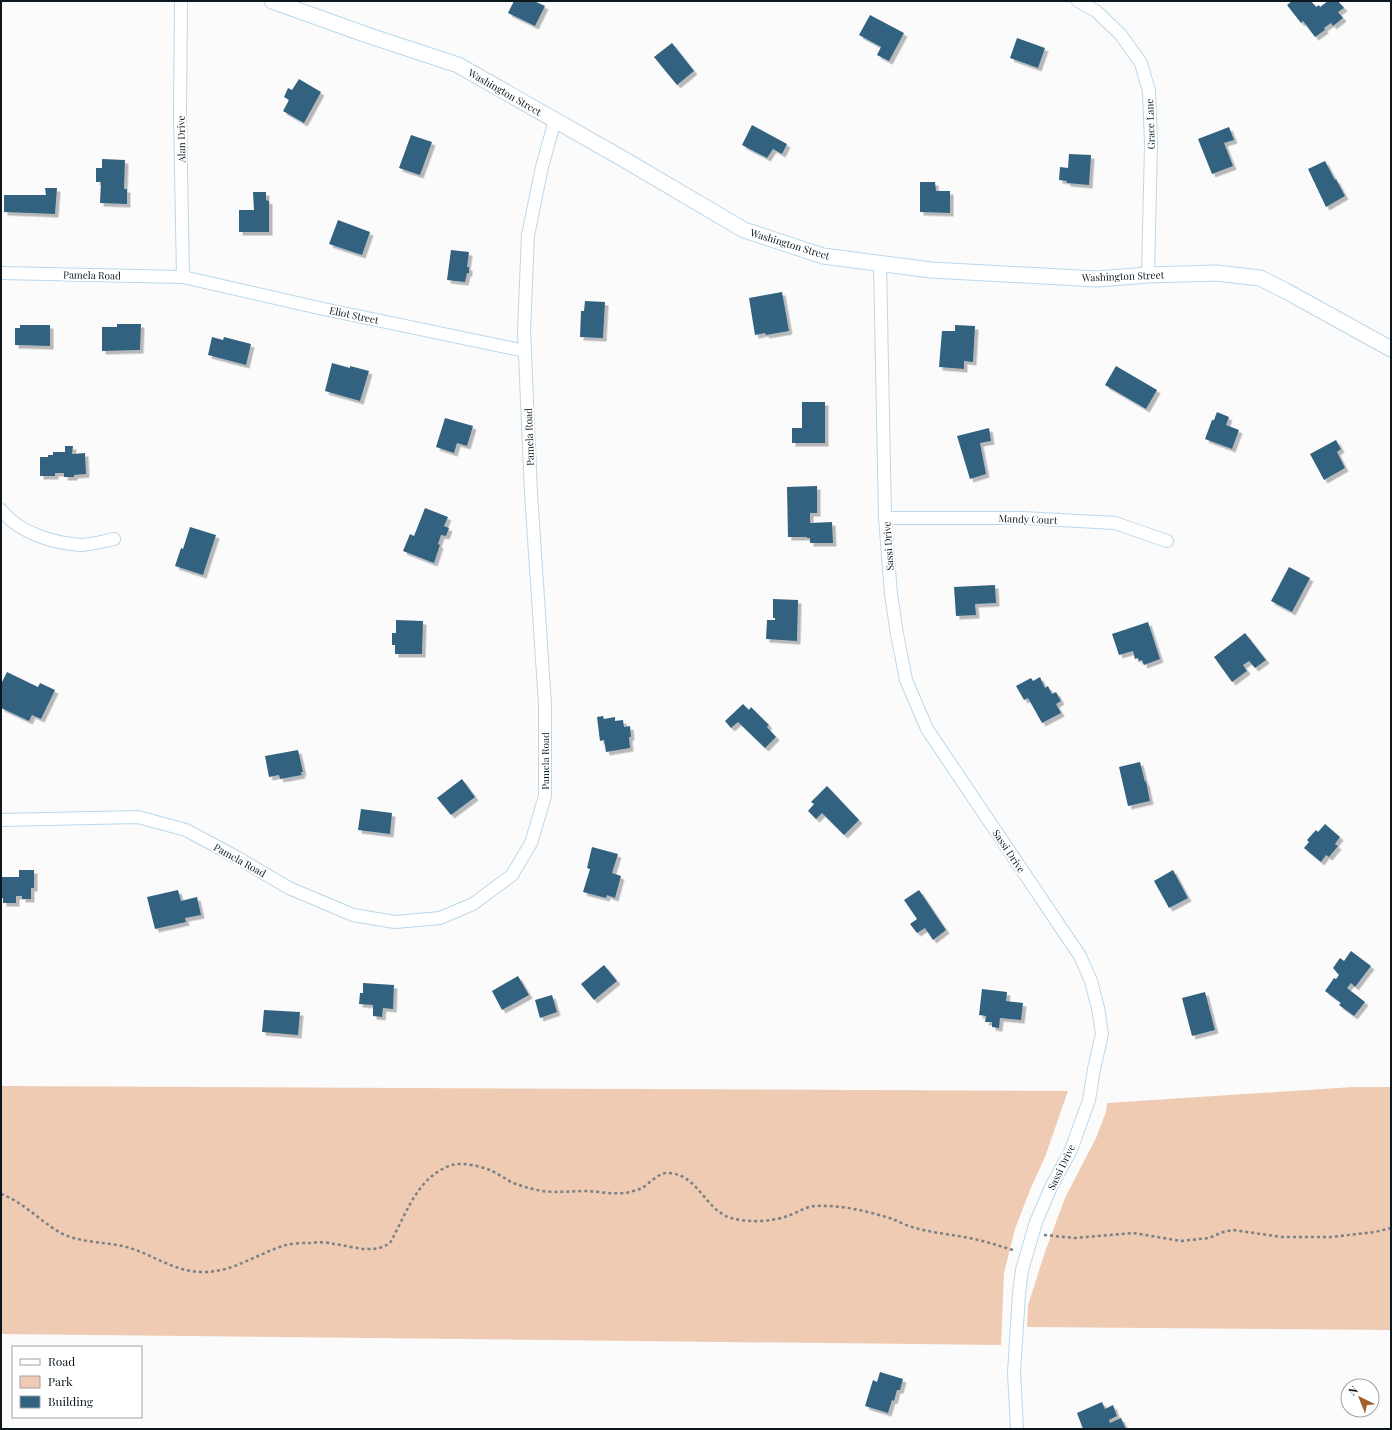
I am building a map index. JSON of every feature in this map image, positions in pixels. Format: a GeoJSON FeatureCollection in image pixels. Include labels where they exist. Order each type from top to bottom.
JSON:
{"type":"FeatureCollection","features":[{"type":"Feature","properties":{"kind":"street","name":"Alan Drive"},"geometry":{"type":"LineString","coordinates":[[181,1],[180,108],[183,277]]}},
{"type":"Feature","properties":{"kind":"street","name":"Washington Street"},"geometry":{"type":"LineString","coordinates":[[272,1],[368,35],[458,64],[744,230],[823,256],[931,270],[1098,279],[1148,275],[1216,273],[1260,278],[1391,349]]}},
{"type":"Feature","properties":{"kind":"street","name":"Grace Lane"},"geometry":{"type":"LineString","coordinates":[[1078,1],[1096,11],[1121,35],[1141,63],[1149,91],[1151,144],[1148,275]]}},
{"type":"Feature","properties":{"kind":"street","name":"Pamela Road"},"geometry":{"type":"LineString","coordinates":[[1,820],[138,817],[186,830],[289,888],[353,915],[395,922],[440,918],[473,904],[512,875],[531,843],[545,796],[545,704],[531,493],[524,331],[528,235],[542,167],[554,120]]}},
{"type":"Feature","properties":{"kind":"street","name":"Sassi Drive"},"geometry":{"type":"LineString","coordinates":[[880,263],[886,518],[891,594],[906,680],[927,729],[1080,956],[1091,981],[1098,1008],[1102,1034],[1094,1069],[1090,1100],[1073,1143],[1051,1187],[1032,1234],[1026,1254],[1019,1294],[1014,1372],[1017,1429]]}},
{"type":"Feature","properties":{"kind":"street","name":"Pamela Road"},"geometry":{"type":"LineString","coordinates":[[1,273],[183,277]]}},
{"type":"Feature","properties":{"kind":"street","name":"Eliot Street"},"geometry":{"type":"LineString","coordinates":[[183,277],[319,308],[525,351]]}},
{"type":"Feature","properties":{"kind":"street"},"geometry":{"type":"LineString","coordinates":[[1,510],[6,516],[22,528],[50,540],[82,545],[114,539]]}},
{"type":"Feature","properties":{"kind":"street","name":"Mandy Court"},"geometry":{"type":"LineString","coordinates":[[886,518],[1023,518],[1115,523],[1166,540]]}},
{"type":"Feature","properties":{"kind":"path"},"geometry":{"type":"LineString","coordinates":[[1,1194],[28,1208],[60,1232],[71,1237],[129,1247],[171,1266],[203,1272],[220,1271],[238,1266],[287,1244],[333,1243],[368,1250],[385,1246],[390,1243],[415,1196],[426,1181],[443,1168],[454,1164],[464,1164],[490,1170],[527,1188],[543,1191],[606,1193],[628,1192],[640,1189],[663,1173],[669,1172],[676,1174],[696,1186],[704,1194],[709,1204],[718,1212],[731,1218],[752,1221],[772,1220],[790,1216],[812,1206],[833,1206],[866,1212],[917,1228],[978,1240],[1026,1254]]}},
{"type":"Feature","properties":{"kind":"path"},"geometry":{"type":"LineString","coordinates":[[1032,1234],[1075,1238],[1134,1233],[1181,1241],[1209,1238],[1222,1232],[1233,1230],[1282,1237],[1330,1237],[1375,1232],[1391,1228]]}},
{"type":"Feature","properties":{"kind":"green space"},"geometry":{"type":"Polygon","coordinates":[[[1,1086],[1068,1091],[1045,1157],[1015,1229],[1004,1273],[1001,1345],[1,1334],[1,1086]]]}},
{"type":"Feature","properties":{"kind":"green space"},"geometry":{"type":"Polygon","coordinates":[[[1353,1087],[1391,1087],[1391,1330],[1027,1327],[1028,1305],[1045,1252],[1065,1198],[1096,1138],[1106,1112],[1107,1103],[1353,1087]]]}},
{"type":"Feature","properties":{"kind":"building"},"geometry":{"type":"Polygon","coordinates":[[[514,1],[534,1],[545,6],[535,26],[508,13],[514,1]]]}},
{"type":"Feature","properties":{"kind":"building"},"geometry":{"type":"Polygon","coordinates":[[[1292,1],[1311,1],[1316,7],[1319,5],[1320,7],[1328,1],[1338,1],[1344,8],[1338,12],[1343,18],[1333,26],[1331,23],[1324,28],[1325,30],[1315,37],[1303,21],[1301,23],[1287,5],[1292,1]]]}},
{"type":"Feature","properties":{"kind":"building"},"geometry":{"type":"Polygon","coordinates":[[[870,15],[904,33],[889,61],[877,55],[881,47],[859,35],[870,15]]]}},
{"type":"Feature","properties":{"kind":"building"},"geometry":{"type":"Polygon","coordinates":[[[1017,38],[1045,48],[1038,68],[1010,58],[1017,38]]]}},
{"type":"Feature","properties":{"kind":"building"},"geometry":{"type":"Polygon","coordinates":[[[672,43],[694,71],[677,85],[654,57],[672,43]]]}},
{"type":"Feature","properties":{"kind":"building"},"geometry":{"type":"Polygon","coordinates":[[[299,79],[321,92],[304,123],[283,111],[289,100],[284,97],[288,88],[292,90],[299,79]]]}},
{"type":"Feature","properties":{"kind":"building"},"geometry":{"type":"Polygon","coordinates":[[[752,125],[787,144],[782,154],[773,149],[767,158],[742,145],[752,125]]]}},
{"type":"Feature","properties":{"kind":"building"},"geometry":{"type":"Polygon","coordinates":[[[1229,127],[1234,140],[1224,143],[1233,166],[1212,174],[1198,139],[1229,127]]]}},
{"type":"Feature","properties":{"kind":"building"},"geometry":{"type":"Polygon","coordinates":[[[411,135],[432,142],[420,175],[399,168],[411,135]]]}},
{"type":"Feature","properties":{"kind":"building"},"geometry":{"type":"Polygon","coordinates":[[[1069,154],[1091,155],[1089,185],[1067,183],[1067,181],[1059,180],[1060,167],[1068,168],[1069,154]]]}},
{"type":"Feature","properties":{"kind":"building"},"geometry":{"type":"Polygon","coordinates":[[[102,159],[125,160],[124,189],[127,189],[127,204],[100,203],[101,182],[96,182],[96,168],[102,168],[102,159]]]}},
{"type":"Feature","properties":{"kind":"building"},"geometry":{"type":"Polygon","coordinates":[[[1325,161],[1345,196],[1326,207],[1308,169],[1325,161]]]}},
{"type":"Feature","properties":{"kind":"building"},"geometry":{"type":"Polygon","coordinates":[[[920,182],[935,182],[936,191],[950,191],[950,213],[920,212],[920,182]]]}},
{"type":"Feature","properties":{"kind":"building"},"geometry":{"type":"Polygon","coordinates":[[[45,188],[57,188],[55,214],[4,212],[4,195],[46,195],[45,188]]]}},
{"type":"Feature","properties":{"kind":"building"},"geometry":{"type":"Polygon","coordinates":[[[253,192],[266,192],[266,200],[269,201],[269,232],[239,232],[239,210],[254,210],[253,192]]]}},
{"type":"Feature","properties":{"kind":"building"},"geometry":{"type":"Polygon","coordinates":[[[338,220],[370,232],[362,255],[329,244],[338,220]]]}},
{"type":"Feature","properties":{"kind":"building"},"geometry":{"type":"Polygon","coordinates":[[[451,250],[469,252],[467,267],[469,267],[469,273],[467,273],[465,282],[447,280],[451,250]]]}},
{"type":"Feature","properties":{"kind":"building"},"geometry":{"type":"Polygon","coordinates":[[[782,292],[789,331],[766,335],[765,333],[755,335],[749,298],[782,292]]]}},
{"type":"Feature","properties":{"kind":"building"},"geometry":{"type":"Polygon","coordinates":[[[585,301],[605,302],[603,338],[580,337],[581,311],[584,311],[585,301]]]}},
{"type":"Feature","properties":{"kind":"building"},"geometry":{"type":"Polygon","coordinates":[[[117,324],[141,324],[140,350],[102,351],[102,327],[117,327],[117,324]]]}},
{"type":"Feature","properties":{"kind":"building"},"geometry":{"type":"Polygon","coordinates":[[[20,325],[50,325],[50,346],[15,345],[15,328],[20,328],[20,325]]]}},
{"type":"Feature","properties":{"kind":"building"},"geometry":{"type":"Polygon","coordinates":[[[955,325],[975,326],[973,362],[964,361],[964,369],[939,367],[942,331],[955,331],[955,325]]]}},
{"type":"Feature","properties":{"kind":"building"},"geometry":{"type":"Polygon","coordinates":[[[212,337],[223,340],[224,337],[251,344],[246,365],[208,355],[212,337]]]}},
{"type":"Feature","properties":{"kind":"building"},"geometry":{"type":"Polygon","coordinates":[[[332,363],[369,371],[360,401],[325,391],[332,363]]]}},
{"type":"Feature","properties":{"kind":"building"},"geometry":{"type":"Polygon","coordinates":[[[1116,366],[1157,390],[1146,409],[1105,385],[1116,366]]]}},
{"type":"Feature","properties":{"kind":"building"},"geometry":{"type":"Polygon","coordinates":[[[802,402],[825,402],[825,443],[792,443],[792,428],[802,428],[802,402]]]}},
{"type":"Feature","properties":{"kind":"building"},"geometry":{"type":"Polygon","coordinates":[[[1217,412],[1229,417],[1226,425],[1239,430],[1232,449],[1205,439],[1212,420],[1214,420],[1217,412]]]}},
{"type":"Feature","properties":{"kind":"building"},"geometry":{"type":"Polygon","coordinates":[[[445,418],[473,426],[467,446],[457,443],[454,453],[436,447],[445,418]]]}},
{"type":"Feature","properties":{"kind":"building"},"geometry":{"type":"Polygon","coordinates":[[[989,428],[991,441],[980,443],[986,474],[970,479],[957,436],[989,428]]]}},
{"type":"Feature","properties":{"kind":"building"},"geometry":{"type":"Polygon","coordinates":[[[1336,440],[1341,449],[1337,452],[1345,468],[1324,480],[1310,454],[1336,440]]]}},
{"type":"Feature","properties":{"kind":"building"},"geometry":{"type":"Polygon","coordinates":[[[65,446],[73,446],[72,454],[85,453],[86,474],[74,475],[74,477],[64,477],[64,473],[55,473],[55,476],[40,476],[40,457],[48,457],[48,455],[53,455],[53,452],[65,452],[65,446]]]}},
{"type":"Feature","properties":{"kind":"building"},"geometry":{"type":"Polygon","coordinates":[[[817,486],[817,513],[810,513],[810,523],[832,522],[833,543],[810,543],[810,538],[807,537],[788,537],[787,487],[817,486]]]}},
{"type":"Feature","properties":{"kind":"building"},"geometry":{"type":"Polygon","coordinates":[[[425,508],[448,517],[444,526],[449,528],[446,536],[441,535],[438,544],[440,545],[434,563],[403,551],[410,534],[414,536],[425,508]]]}},
{"type":"Feature","properties":{"kind":"building"},"geometry":{"type":"Polygon","coordinates":[[[190,527],[216,535],[203,575],[175,566],[181,548],[183,549],[190,527]]]}},
{"type":"Feature","properties":{"kind":"building"},"geometry":{"type":"Polygon","coordinates":[[[1289,567],[1310,578],[1292,612],[1271,601],[1289,567]]]}},
{"type":"Feature","properties":{"kind":"building"},"geometry":{"type":"Polygon","coordinates":[[[995,585],[996,603],[975,604],[976,615],[956,616],[954,587],[995,585]]]}},
{"type":"Feature","properties":{"kind":"building"},"geometry":{"type":"Polygon","coordinates":[[[773,599],[798,600],[797,641],[766,639],[767,620],[775,620],[775,618],[773,618],[773,599]]]}},
{"type":"Feature","properties":{"kind":"building"},"geometry":{"type":"Polygon","coordinates":[[[396,620],[423,621],[422,654],[395,654],[395,645],[392,645],[392,633],[396,633],[396,620]]]}},
{"type":"Feature","properties":{"kind":"building"},"geometry":{"type":"Polygon","coordinates":[[[1148,622],[1160,659],[1144,665],[1142,660],[1139,661],[1138,658],[1135,659],[1133,651],[1119,655],[1112,634],[1148,622]]]}},
{"type":"Feature","properties":{"kind":"building"},"geometry":{"type":"Polygon","coordinates":[[[1245,633],[1266,660],[1255,668],[1249,661],[1243,665],[1247,671],[1232,682],[1214,657],[1245,633]]]}},
{"type":"Feature","properties":{"kind":"building"},"geometry":{"type":"Polygon","coordinates":[[[7,672],[38,687],[40,683],[55,690],[41,719],[32,715],[29,721],[1,708],[1,684],[7,672]]]}},
{"type":"Feature","properties":{"kind":"building"},"geometry":{"type":"Polygon","coordinates":[[[1040,677],[1045,688],[1048,686],[1052,694],[1056,692],[1061,701],[1056,704],[1061,713],[1042,723],[1028,698],[1024,700],[1016,686],[1031,678],[1033,681],[1040,677]]]}},
{"type":"Feature","properties":{"kind":"building"},"geometry":{"type":"Polygon","coordinates":[[[743,704],[749,710],[751,707],[769,725],[767,727],[776,737],[765,748],[738,722],[731,728],[725,721],[743,704]]]}},
{"type":"Feature","properties":{"kind":"building"},"geometry":{"type":"Polygon","coordinates":[[[603,716],[604,719],[615,717],[615,721],[623,720],[624,727],[630,726],[630,748],[606,752],[604,740],[600,741],[597,717],[603,716]]]}},
{"type":"Feature","properties":{"kind":"building"},"geometry":{"type":"Polygon","coordinates":[[[298,750],[303,772],[301,772],[302,775],[280,779],[279,775],[269,777],[265,756],[298,750]]]}},
{"type":"Feature","properties":{"kind":"building"},"geometry":{"type":"Polygon","coordinates":[[[1140,762],[1150,801],[1128,806],[1119,767],[1140,762]]]}},
{"type":"Feature","properties":{"kind":"building"},"geometry":{"type":"Polygon","coordinates":[[[462,779],[475,797],[451,815],[437,798],[462,779]]]}},
{"type":"Feature","properties":{"kind":"building"},"geometry":{"type":"Polygon","coordinates":[[[827,786],[859,820],[844,835],[822,813],[816,819],[808,811],[814,804],[811,802],[827,786]]]}},
{"type":"Feature","properties":{"kind":"building"},"geometry":{"type":"Polygon","coordinates":[[[361,809],[392,813],[390,834],[358,830],[361,809]]]}},
{"type":"Feature","properties":{"kind":"building"},"geometry":{"type":"Polygon","coordinates":[[[1325,824],[1340,837],[1335,844],[1338,846],[1329,857],[1326,855],[1321,862],[1304,848],[1309,842],[1307,840],[1316,830],[1318,832],[1325,824]]]}},
{"type":"Feature","properties":{"kind":"building"},"geometry":{"type":"Polygon","coordinates":[[[592,847],[618,854],[612,873],[621,876],[615,898],[607,895],[606,898],[583,892],[590,869],[587,868],[592,847]]]}},
{"type":"Feature","properties":{"kind":"building"},"geometry":{"type":"Polygon","coordinates":[[[19,870],[34,870],[34,888],[31,888],[31,899],[22,899],[22,896],[16,896],[16,903],[3,903],[3,898],[1,898],[1,877],[19,877],[19,870]]]}},
{"type":"Feature","properties":{"kind":"building"},"geometry":{"type":"Polygon","coordinates":[[[1173,870],[1188,898],[1169,908],[1154,881],[1173,870]]]}},
{"type":"Feature","properties":{"kind":"building"},"geometry":{"type":"Polygon","coordinates":[[[178,890],[181,901],[197,897],[201,915],[185,918],[186,922],[155,929],[147,897],[178,890]]]}},
{"type":"Feature","properties":{"kind":"building"},"geometry":{"type":"Polygon","coordinates":[[[919,890],[946,930],[933,940],[925,928],[917,933],[910,924],[917,919],[904,900],[919,890]]]}},
{"type":"Feature","properties":{"kind":"building"},"geometry":{"type":"Polygon","coordinates":[[[1351,951],[1371,966],[1355,987],[1351,983],[1347,988],[1365,1002],[1354,1016],[1339,1005],[1341,1003],[1325,991],[1334,978],[1336,979],[1339,975],[1333,968],[1340,958],[1344,961],[1351,951]]]}},
{"type":"Feature","properties":{"kind":"building"},"geometry":{"type":"Polygon","coordinates":[[[604,965],[617,981],[594,1000],[581,984],[604,965]]]}},
{"type":"Feature","properties":{"kind":"building"},"geometry":{"type":"Polygon","coordinates":[[[518,976],[529,995],[502,1010],[492,991],[518,976]]]}},
{"type":"Feature","properties":{"kind":"building"},"geometry":{"type":"Polygon","coordinates":[[[363,983],[394,985],[393,1009],[383,1008],[382,1017],[373,1016],[373,1005],[359,1004],[360,993],[363,993],[363,983]]]}},
{"type":"Feature","properties":{"kind":"building"},"geometry":{"type":"Polygon","coordinates":[[[982,989],[1007,992],[1006,1001],[1023,1003],[1021,1020],[1000,1018],[999,1028],[992,1027],[992,1022],[985,1022],[986,1016],[979,1015],[982,989]]]}},
{"type":"Feature","properties":{"kind":"building"},"geometry":{"type":"Polygon","coordinates":[[[1205,992],[1215,1030],[1192,1036],[1182,998],[1205,992]]]}},
{"type":"Feature","properties":{"kind":"building"},"geometry":{"type":"Polygon","coordinates":[[[552,995],[557,1012],[540,1018],[535,1000],[552,995]]]}},
{"type":"Feature","properties":{"kind":"building"},"geometry":{"type":"Polygon","coordinates":[[[264,1010],[300,1012],[298,1035],[262,1032],[264,1010]]]}},
{"type":"Feature","properties":{"kind":"building"},"geometry":{"type":"Polygon","coordinates":[[[880,1372],[903,1379],[900,1390],[897,1390],[894,1401],[892,1400],[888,1413],[865,1406],[873,1380],[877,1382],[880,1372]]]}},
{"type":"Feature","properties":{"kind":"building"},"geometry":{"type":"Polygon","coordinates":[[[1102,1402],[1105,1409],[1113,1405],[1117,1416],[1109,1420],[1110,1423],[1121,1418],[1126,1429],[1083,1429],[1077,1413],[1102,1402]]]}}]}
